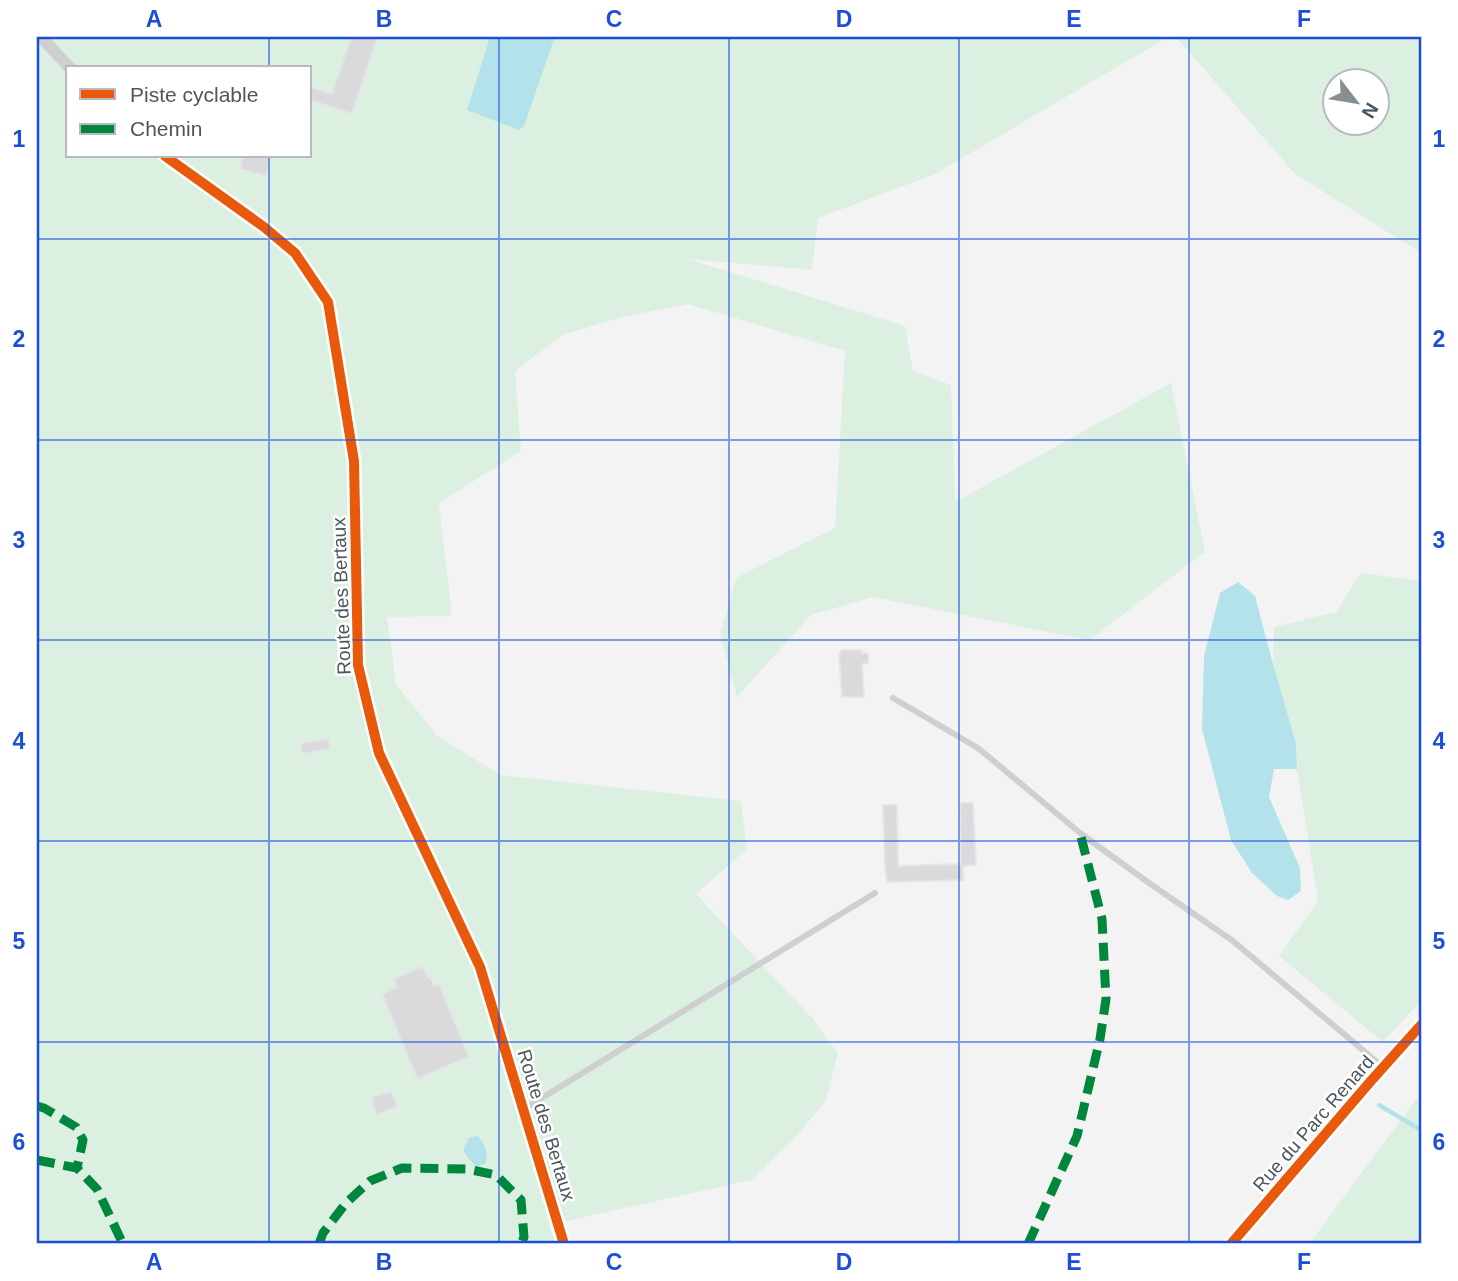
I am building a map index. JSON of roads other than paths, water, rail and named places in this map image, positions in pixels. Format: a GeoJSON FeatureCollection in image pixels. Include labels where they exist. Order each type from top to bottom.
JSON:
{"type":"FeatureCollection","features":[{"type":"Feature","properties":{"kind":"street"},"geometry":{"type":"LineString","coordinates":[[41,37],[68,66]]}},
{"type":"Feature","properties":{"kind":"street","name":"Route des Bertaux"},"geometry":{"type":"LineString","coordinates":[[168,158],[264,227],[295,253],[328,302],[354,461],[358,665],[379,753],[480,967],[564,1244]]}},
{"type":"Feature","properties":{"kind":"street","name":"Rue du Parc Renard"},"geometry":{"type":"LineString","coordinates":[[1231,1244],[1421,1025]]}},
{"type":"Feature","properties":{"kind":"lane"},"geometry":{"type":"LineString","coordinates":[[892,698],[978,748],[1080,833],[1233,941],[1383,1067]]}},
{"type":"Feature","properties":{"kind":"lane"},"geometry":{"type":"LineString","coordinates":[[524,1110],[875,893]]}},
{"type":"Feature","properties":{"kind":"water"},"geometry":{"type":"Polygon","coordinates":[[[490,37],[554,39],[524,126],[519,130],[467,110],[490,37]]]}},
{"type":"Feature","properties":{"kind":"water"},"geometry":{"type":"Polygon","coordinates":[[[1238,582],[1255,596],[1296,743],[1297,769],[1274,769],[1269,797],[1300,868],[1301,891],[1288,900],[1277,896],[1252,873],[1231,840],[1202,729],[1204,656],[1220,593],[1238,582]]]}},
{"type":"Feature","properties":{"kind":"water"},"geometry":{"type":"Polygon","coordinates":[[[478,1136],[485,1148],[487,1159],[486,1163],[477,1167],[463,1150],[469,1138],[478,1136]]]}},
{"type":"Feature","properties":{"kind":"waterway"},"geometry":{"type":"LineString","coordinates":[[1379,1105],[1421,1130]]}}]}
